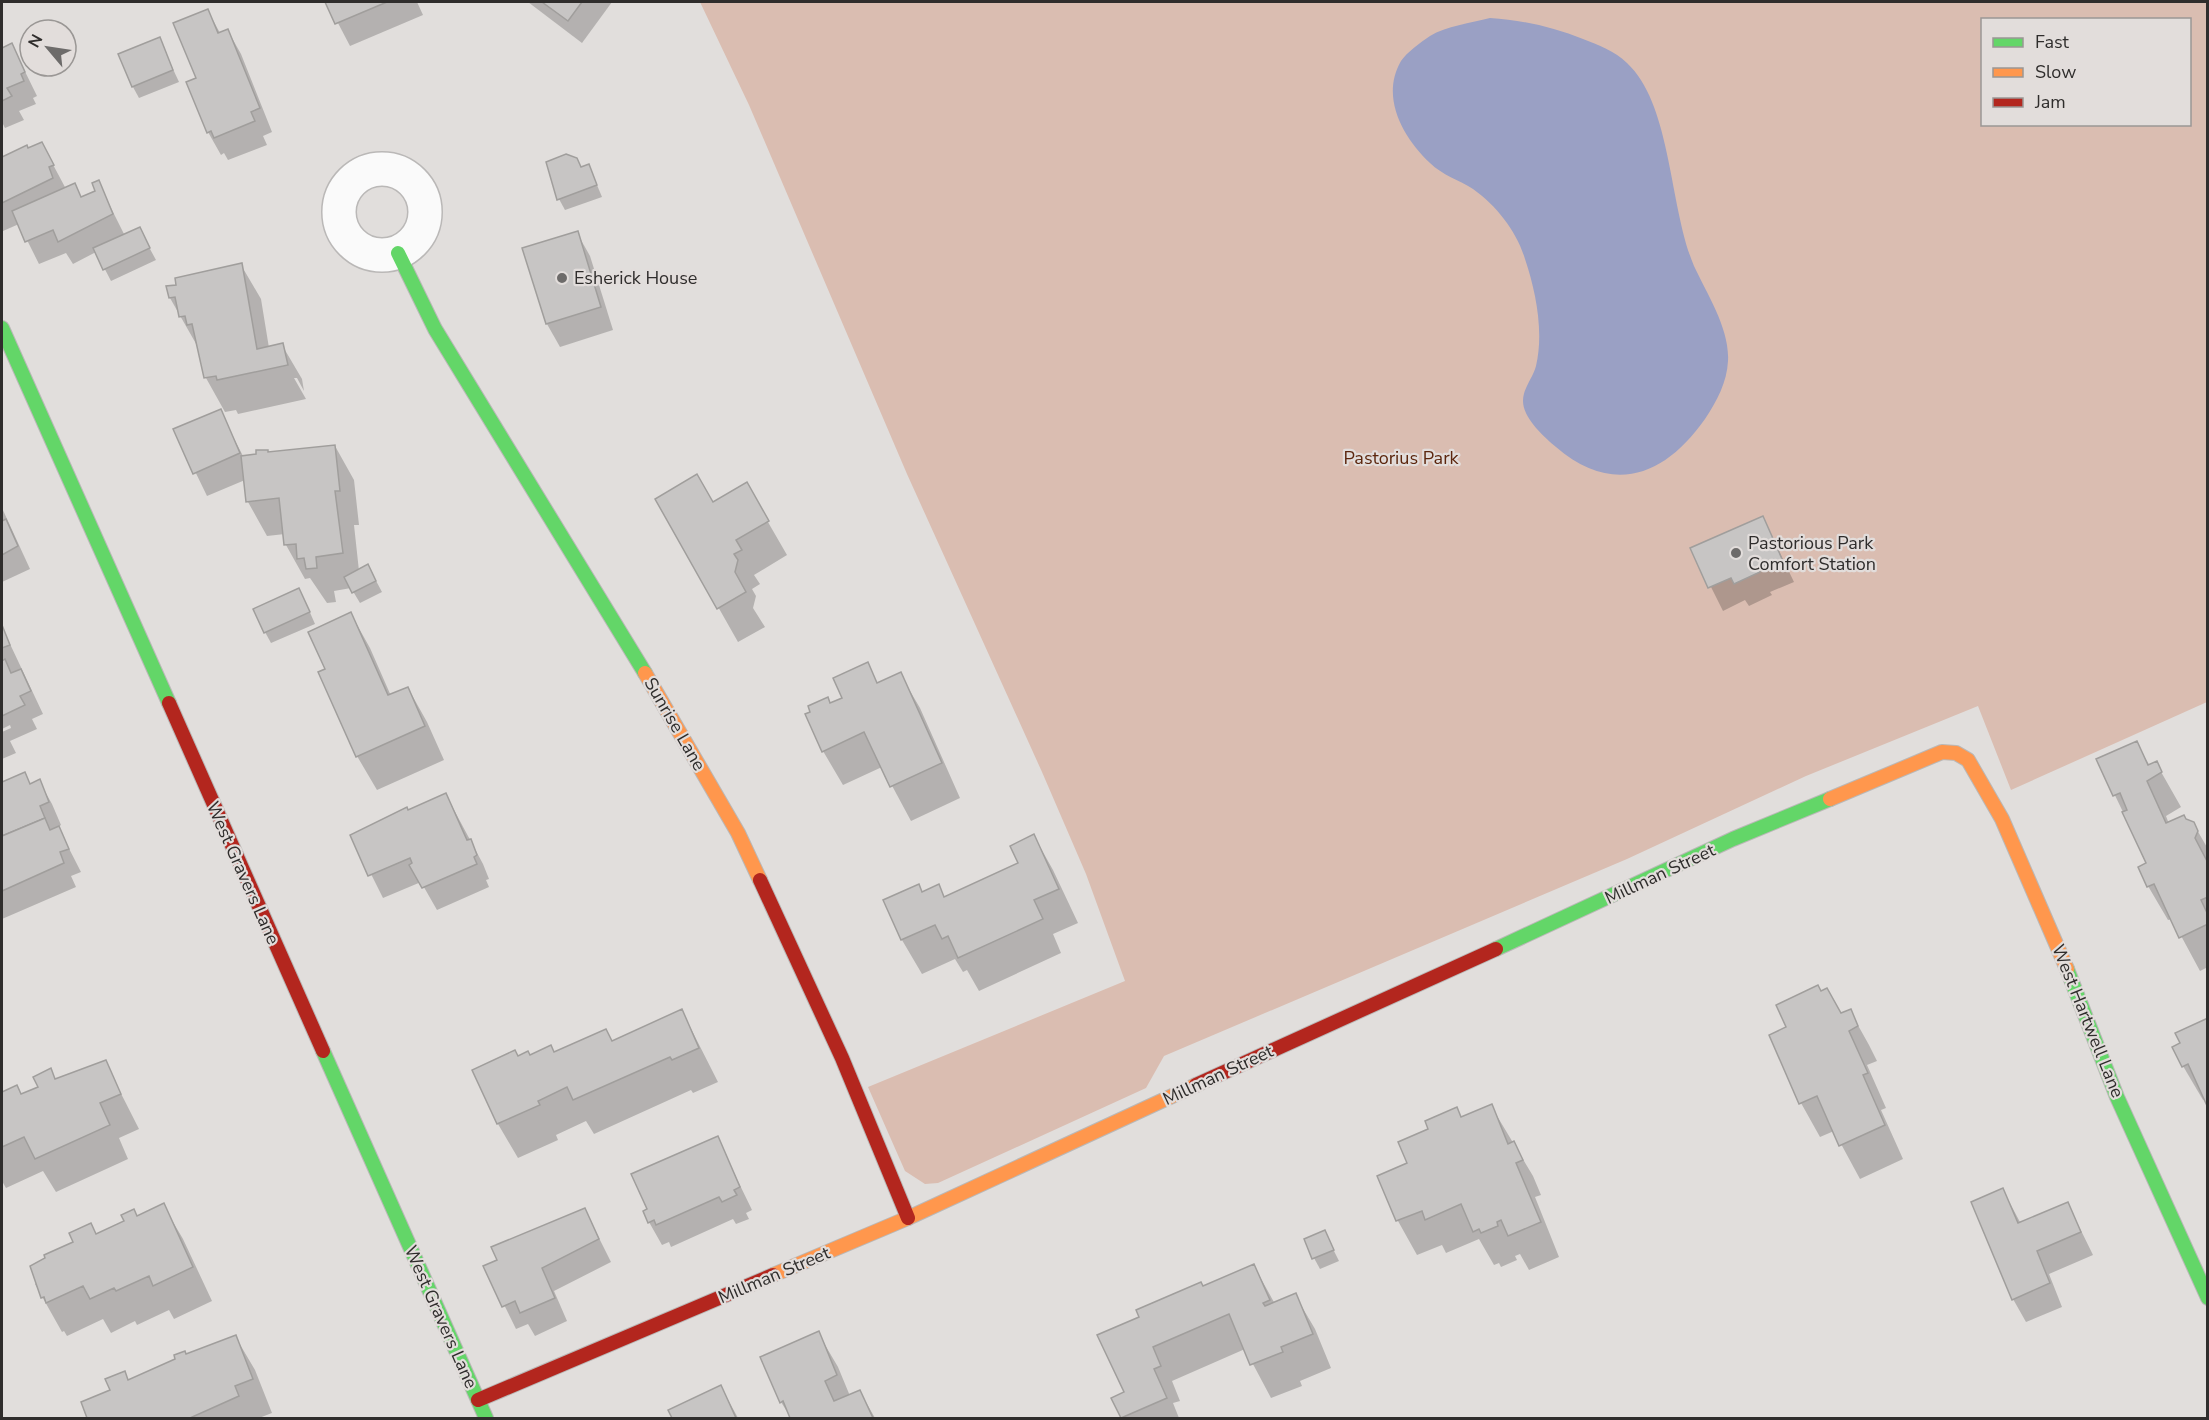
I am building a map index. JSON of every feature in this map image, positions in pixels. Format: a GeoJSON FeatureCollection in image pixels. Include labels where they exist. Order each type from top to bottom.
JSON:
{"type":"FeatureCollection","features":[{"type":"Feature","properties":{"kind":"street","name":"Sunrise Lane"},"geometry":{"type":"LineString","coordinates":[[398,253],[435,329],[597,591],[738,833],[842,1058],[908,1218]]}},
{"type":"Feature","properties":{"kind":"street","name":"West Gravers Lane"},"geometry":{"type":"LineString","coordinates":[[2,328],[486,1419]]}},
{"type":"Feature","properties":{"kind":"street","name":"Millman Street"},"geometry":{"type":"LineString","coordinates":[[478,1400],[908,1218],[1221,1073],[1577,914],[1733,839],[1928,756],[1942,752],[1956,753]]}},
{"type":"Feature","properties":{"kind":"street","name":"West Hartwell Lane"},"geometry":{"type":"LineString","coordinates":[[1956,753],[1968,760],[1978,774],[2002,819],[2049,924],[2118,1097],[2204,1282]]}},
{"type":"Feature","properties":{"kind":"green space","name":"Pastorius Park"},"geometry":{"type":"Polygon","coordinates":[[[700,2],[2207,2],[2207,702],[2011,790],[1978,706],[1806,776],[1627,859],[1164,1056],[1146,1088],[938,1183],[925,1184],[905,1171],[868,1087],[1125,981],[1086,874],[907,474],[749,105],[700,2]]]}},
{"type":"Feature","properties":{"kind":"water"},"geometry":{"type":"Polygon","coordinates":[[[1490,18],[1526,22],[1560,31],[1606,49],[1627,63],[1642,81],[1653,104],[1668,158],[1686,242],[1694,266],[1722,324],[1728,349],[1728,361],[1726,376],[1717,398],[1705,419],[1689,439],[1655,466],[1637,473],[1618,475],[1598,471],[1577,462],[1551,443],[1530,420],[1523,401],[1536,366],[1539,340],[1538,312],[1529,272],[1517,239],[1505,220],[1490,203],[1473,189],[1435,167],[1420,153],[1403,129],[1398,116],[1393,89],[1395,75],[1406,55],[1422,41],[1436,33],[1490,18]]]}},
{"type":"Feature","properties":{"kind":"building"},"geometry":{"type":"Polygon","coordinates":[[[325,2],[387,2],[335,24],[325,2]]]}},
{"type":"Feature","properties":{"kind":"building"},"geometry":{"type":"Polygon","coordinates":[[[542,2],[582,2],[568,21],[542,2]]]}},
{"type":"Feature","properties":{"kind":"building"},"geometry":{"type":"Polygon","coordinates":[[[208,9],[218,33],[228,29],[260,108],[251,112],[255,121],[214,138],[211,131],[207,133],[186,82],[196,78],[173,23],[208,9]]]}},
{"type":"Feature","properties":{"kind":"building"},"geometry":{"type":"Polygon","coordinates":[[[160,37],[173,70],[132,87],[118,54],[160,37]]]}},
{"type":"Feature","properties":{"kind":"building"},"geometry":{"type":"Polygon","coordinates":[[[12,43],[18,56],[18,78],[23,78],[24,81],[7,88],[12,96],[2,101],[2,48],[12,43]]]}},
{"type":"Feature","properties":{"kind":"building"},"geometry":{"type":"Polygon","coordinates":[[[42,142],[54,165],[49,167],[53,178],[2,203],[2,157],[27,145],[28,148],[42,142]]]}},
{"type":"Feature","properties":{"kind":"building"},"geometry":{"type":"Polygon","coordinates":[[[566,154],[577,158],[581,167],[589,164],[597,185],[557,200],[546,162],[566,154]]]}},
{"type":"Feature","properties":{"kind":"building"},"geometry":{"type":"Polygon","coordinates":[[[99,180],[113,214],[58,242],[53,230],[25,242],[12,211],[75,183],[81,197],[95,191],[92,183],[99,180]]]}},
{"type":"Feature","properties":{"kind":"building"},"geometry":{"type":"Polygon","coordinates":[[[140,227],[150,248],[103,270],[93,248],[140,227]]]}},
{"type":"Feature","properties":{"kind":"building","name":"Esherick House"},"geometry":{"type":"Polygon","coordinates":[[[578,231],[601,307],[546,324],[522,248],[578,231]]]}},
{"type":"Feature","properties":{"kind":"building"},"geometry":{"type":"Polygon","coordinates":[[[242,263],[257,349],[283,343],[288,365],[217,380],[216,376],[204,378],[192,324],[187,325],[185,316],[179,317],[175,297],[169,298],[166,286],[176,285],[175,278],[242,263]]]}},
{"type":"Feature","properties":{"kind":"building"},"geometry":{"type":"Polygon","coordinates":[[[221,409],[240,453],[193,474],[173,429],[221,409]]]}},
{"type":"Feature","properties":{"kind":"building"},"geometry":{"type":"Polygon","coordinates":[[[335,445],[340,491],[335,491],[343,553],[316,557],[317,568],[306,569],[304,558],[297,559],[296,544],[284,545],[279,498],[246,502],[241,456],[256,454],[256,450],[268,450],[268,452],[335,445]]]}},
{"type":"Feature","properties":{"kind":"building"},"geometry":{"type":"Polygon","coordinates":[[[697,474],[713,502],[747,482],[769,521],[736,540],[742,550],[734,554],[738,560],[735,572],[746,592],[717,609],[655,499],[697,474]]]}},
{"type":"Feature","properties":{"kind":"building","name":"Pastorious Park Comfort Station"},"geometry":{"type":"Polygon","coordinates":[[[1763,516],[1782,559],[1758,568],[1760,572],[1734,584],[1731,578],[1708,588],[1690,548],[1763,516]]]}},
{"type":"Feature","properties":{"kind":"building"},"geometry":{"type":"Polygon","coordinates":[[[6,519],[18,546],[2,555],[2,521],[6,519]]]}},
{"type":"Feature","properties":{"kind":"building"},"geometry":{"type":"Polygon","coordinates":[[[368,564],[376,581],[352,593],[344,577],[368,564]]]}},
{"type":"Feature","properties":{"kind":"building"},"geometry":{"type":"Polygon","coordinates":[[[299,588],[310,612],[264,633],[253,609],[299,588]]]}},
{"type":"Feature","properties":{"kind":"building"},"geometry":{"type":"Polygon","coordinates":[[[351,612],[388,695],[408,687],[425,726],[356,757],[318,672],[325,669],[308,632],[351,612]]]}},
{"type":"Feature","properties":{"kind":"building"},"geometry":{"type":"Polygon","coordinates":[[[2,625],[10,645],[2,648],[2,625]]]}},
{"type":"Feature","properties":{"kind":"building"},"geometry":{"type":"Polygon","coordinates":[[[5,659],[11,673],[21,669],[31,691],[20,696],[25,705],[2,716],[2,661],[5,659]]]}},
{"type":"Feature","properties":{"kind":"building"},"geometry":{"type":"Polygon","coordinates":[[[868,662],[877,683],[901,672],[942,763],[890,787],[864,732],[822,752],[805,714],[810,712],[808,706],[828,697],[830,703],[842,698],[833,678],[868,662]]]}},
{"type":"Feature","properties":{"kind":"building"},"geometry":{"type":"Polygon","coordinates":[[[2137,741],[2148,765],[2157,761],[2162,772],[2147,781],[2166,823],[2184,815],[2186,819],[2194,822],[2198,831],[2195,838],[2208,863],[2208,897],[2201,900],[2208,915],[2208,924],[2179,938],[2154,884],[2147,887],[2138,867],[2146,863],[2122,812],[2127,810],[2120,793],[2113,796],[2096,759],[2137,741]]]}},
{"type":"Feature","properties":{"kind":"building"},"geometry":{"type":"Polygon","coordinates":[[[25,772],[30,784],[40,779],[49,802],[40,806],[45,818],[2,836],[2,782],[25,772]]]}},
{"type":"Feature","properties":{"kind":"building"},"geometry":{"type":"Polygon","coordinates":[[[446,793],[467,840],[471,839],[477,855],[474,857],[477,864],[422,888],[409,865],[412,863],[410,858],[368,876],[350,835],[407,807],[408,810],[446,793]]]}},
{"type":"Feature","properties":{"kind":"building"},"geometry":{"type":"Polygon","coordinates":[[[45,818],[50,830],[59,826],[69,849],[60,852],[64,863],[2,891],[2,836],[45,818]]]}},
{"type":"Feature","properties":{"kind":"building"},"geometry":{"type":"Polygon","coordinates":[[[1034,834],[1059,889],[1034,900],[1043,919],[958,958],[948,936],[942,939],[935,925],[901,940],[883,900],[919,884],[922,892],[939,884],[944,897],[1018,863],[1010,846],[1034,834]]]}},
{"type":"Feature","properties":{"kind":"building"},"geometry":{"type":"Polygon","coordinates":[[[1818,985],[1821,991],[1827,988],[1841,1013],[1851,1009],[1858,1026],[1849,1031],[1868,1073],[1863,1075],[1885,1125],[1839,1146],[1817,1096],[1799,1104],[1769,1035],[1786,1027],[1776,1005],[1818,985]]]}},
{"type":"Feature","properties":{"kind":"building"},"geometry":{"type":"Polygon","coordinates":[[[682,1009],[699,1048],[672,1060],[670,1057],[573,1100],[567,1087],[538,1101],[540,1105],[497,1124],[472,1070],[515,1050],[518,1056],[528,1051],[530,1055],[551,1045],[554,1052],[606,1029],[612,1041],[682,1009]]]}},
{"type":"Feature","properties":{"kind":"building"},"geometry":{"type":"Polygon","coordinates":[[[2208,1018],[2208,1108],[2188,1064],[2182,1067],[2172,1047],[2180,1043],[2175,1033],[2208,1018]]]}},
{"type":"Feature","properties":{"kind":"building"},"geometry":{"type":"Polygon","coordinates":[[[106,1060],[121,1094],[100,1103],[110,1125],[35,1159],[24,1137],[2,1147],[2,1092],[17,1085],[21,1094],[38,1087],[33,1077],[51,1068],[55,1079],[106,1060]]]}},
{"type":"Feature","properties":{"kind":"building"},"geometry":{"type":"Polygon","coordinates":[[[1492,1104],[1508,1144],[1514,1141],[1523,1160],[1516,1163],[1541,1222],[1508,1236],[1501,1220],[1497,1222],[1498,1226],[1481,1233],[1479,1229],[1473,1232],[1461,1204],[1425,1220],[1422,1211],[1396,1221],[1377,1176],[1407,1163],[1398,1142],[1428,1129],[1425,1121],[1457,1107],[1461,1117],[1492,1104]]]}},
{"type":"Feature","properties":{"kind":"building"},"geometry":{"type":"Polygon","coordinates":[[[718,1136],[740,1187],[734,1190],[737,1195],[722,1202],[719,1197],[656,1225],[654,1220],[648,1223],[643,1211],[647,1209],[631,1174],[718,1136]]]}},
{"type":"Feature","properties":{"kind":"building"},"geometry":{"type":"Polygon","coordinates":[[[2003,1188],[2018,1223],[2068,1202],[2081,1232],[2037,1251],[2050,1283],[2012,1300],[1971,1202],[2003,1188]]]}},
{"type":"Feature","properties":{"kind":"building"},"geometry":{"type":"Polygon","coordinates":[[[164,1203],[193,1267],[153,1286],[149,1276],[116,1291],[114,1288],[90,1299],[83,1286],[46,1303],[44,1297],[41,1298],[30,1266],[45,1258],[44,1255],[73,1242],[69,1233],[91,1223],[96,1234],[124,1221],[121,1215],[134,1209],[137,1216],[164,1203]]]}},
{"type":"Feature","properties":{"kind":"building"},"geometry":{"type":"Polygon","coordinates":[[[585,1208],[599,1239],[542,1268],[555,1298],[520,1313],[515,1301],[502,1307],[483,1266],[497,1260],[491,1247],[585,1208]]]}},
{"type":"Feature","properties":{"kind":"building"},"geometry":{"type":"Polygon","coordinates":[[[1325,1230],[1334,1250],[1312,1259],[1304,1239],[1325,1230]]]}},
{"type":"Feature","properties":{"kind":"building"},"geometry":{"type":"Polygon","coordinates":[[[1254,1264],[1270,1300],[1263,1303],[1265,1306],[1296,1293],[1313,1334],[1281,1347],[1283,1352],[1250,1365],[1229,1314],[1153,1347],[1161,1366],[1154,1369],[1167,1398],[1121,1418],[1111,1398],[1124,1392],[1097,1335],[1139,1317],[1136,1310],[1201,1282],[1203,1286],[1254,1264]]]}},
{"type":"Feature","properties":{"kind":"building"},"geometry":{"type":"Polygon","coordinates":[[[819,1331],[837,1375],[825,1381],[834,1401],[860,1390],[873,1418],[790,1418],[783,1401],[780,1403],[760,1357],[819,1331]]]}},
{"type":"Feature","properties":{"kind":"building"},"geometry":{"type":"Polygon","coordinates":[[[236,1335],[253,1379],[235,1386],[239,1396],[190,1418],[87,1418],[81,1402],[110,1390],[105,1379],[125,1371],[128,1380],[175,1359],[174,1355],[185,1351],[186,1354],[236,1335]]]}},
{"type":"Feature","properties":{"kind":"building"},"geometry":{"type":"Polygon","coordinates":[[[721,1385],[736,1418],[672,1418],[668,1410],[721,1385]]]}},
{"type":"Feature","properties":{"kind":"traffic: fast"},"geometry":{"type":"LineString","coordinates":[[398,253],[435,329],[645,673]]}},
{"type":"Feature","properties":{"kind":"traffic: fast"},"geometry":{"type":"LineString","coordinates":[[2,328],[169,703]]}},
{"type":"Feature","properties":{"kind":"traffic: fast"},"geometry":{"type":"LineString","coordinates":[[1496,949],[1733,839],[1830,799]]}},
{"type":"Feature","properties":{"kind":"traffic: fast"},"geometry":{"type":"LineString","coordinates":[[2067,969],[2117,1097],[2208,1298]]}},
{"type":"Feature","properties":{"kind":"traffic: fast"},"geometry":{"type":"LineString","coordinates":[[323,1051],[486,1418]]}},
{"type":"Feature","properties":{"kind":"traffic: slow"},"geometry":{"type":"LineString","coordinates":[[645,673],[738,833],[760,880]]}},
{"type":"Feature","properties":{"kind":"traffic: slow"},"geometry":{"type":"LineString","coordinates":[[1830,799],[1942,752],[1956,753],[1968,760],[2002,819],[2067,969]]}},
{"type":"Feature","properties":{"kind":"traffic: slow"},"geometry":{"type":"LineString","coordinates":[[773,1275],[908,1218],[1196,1085]]}},
{"type":"Feature","properties":{"kind":"traffic: jam"},"geometry":{"type":"LineString","coordinates":[[169,703],[323,1051]]}},
{"type":"Feature","properties":{"kind":"traffic: jam"},"geometry":{"type":"LineString","coordinates":[[760,880],[842,1058],[908,1218]]}},
{"type":"Feature","properties":{"kind":"traffic: jam"},"geometry":{"type":"LineString","coordinates":[[1196,1085],[1496,949]]}},
{"type":"Feature","properties":{"kind":"traffic: jam"},"geometry":{"type":"LineString","coordinates":[[478,1400],[773,1275]]}},
{"type":"Feature","properties":{"kind":"place","name":"Esherick House"},"geometry":{"type":"Point","coordinates":[562,278]}},
{"type":"Feature","properties":{"kind":"place","name":"Pastorious Park Comfort Station"},"geometry":{"type":"Point","coordinates":[1736,553]}}]}
